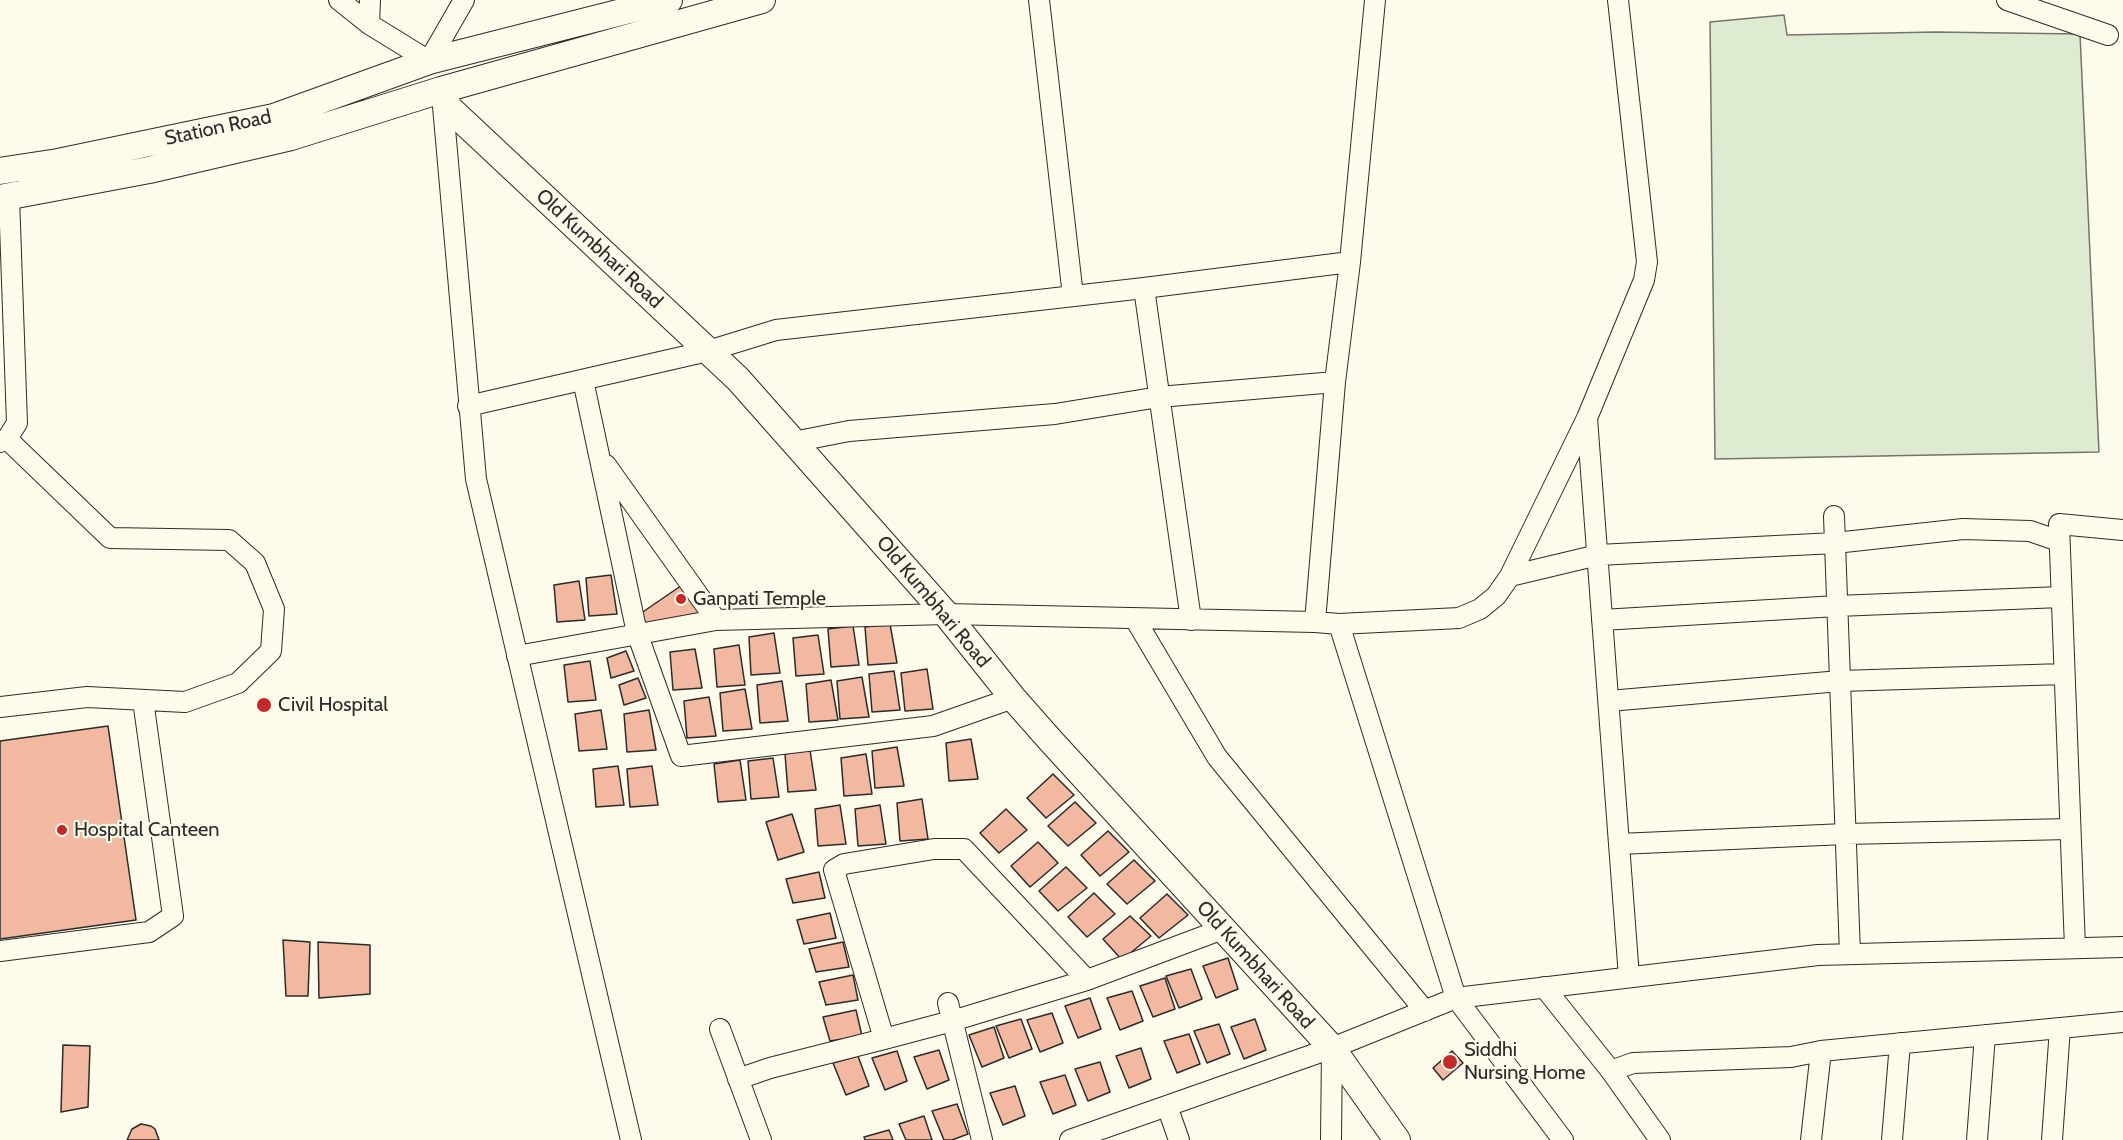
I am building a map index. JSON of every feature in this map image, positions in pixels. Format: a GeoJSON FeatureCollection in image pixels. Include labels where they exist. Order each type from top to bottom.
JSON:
{"type":"FeatureCollection","features":[{"type":"Feature","properties":{"kind":"main road","name":"Station Road"},"geometry":{"type":"LineString","coordinates":[[0,171],[58,162],[274,117],[429,60],[669,0]]}},
{"type":"Feature","properties":{"kind":"main road"},"geometry":{"type":"LineString","coordinates":[[4,197],[148,170],[291,137],[441,90],[762,0]]}},
{"type":"Feature","properties":{"kind":"main road","name":"Old Kumbhari Road"},"geometry":{"type":"LineString","coordinates":[[441,90],[449,108],[738,379],[946,614],[1013,698],[1332,1048],[1396,1140]]}},
{"type":"Feature","properties":{"kind":"street"},"geometry":{"type":"LineString","coordinates":[[339,0],[369,24],[429,60],[464,0]]}},
{"type":"Feature","properties":{"kind":"street"},"geometry":{"type":"LineString","coordinates":[[369,24],[370,0]]}},
{"type":"Feature","properties":{"kind":"street"},"geometry":{"type":"LineString","coordinates":[[1039,0],[1073,296]]}},
{"type":"Feature","properties":{"kind":"street"},"geometry":{"type":"LineString","coordinates":[[1315,622],[1335,382],[1350,262],[1375,0]]}},
{"type":"Feature","properties":{"kind":"street"},"geometry":{"type":"LineString","coordinates":[[517,656],[716,620],[946,614],[1339,624],[1459,618],[1480,609],[1496,596],[1510,576],[1587,418],[1644,280],[1647,262],[1618,0]]}},
{"type":"Feature","properties":{"kind":"street"},"geometry":{"type":"LineString","coordinates":[[2007,0],[2108,34]]}},
{"type":"Feature","properties":{"kind":"street"},"geometry":{"type":"LineString","coordinates":[[441,90],[476,479],[631,1140]]}},
{"type":"Feature","properties":{"kind":"street"},"geometry":{"type":"LineString","coordinates":[[0,707],[87,697],[185,702],[227,687],[238,683],[271,651],[274,609],[255,563],[229,540],[110,538],[3,440],[17,423],[4,197]]}},
{"type":"Feature","properties":{"kind":"street"},"geometry":{"type":"LineString","coordinates":[[468,406],[708,351],[776,330],[1350,262]]}},
{"type":"Feature","properties":{"kind":"street"},"geometry":{"type":"LineString","coordinates":[[1144,288],[1191,620]]}},
{"type":"Feature","properties":{"kind":"street"},"geometry":{"type":"LineString","coordinates":[[583,380],[637,633],[681,756],[933,726],[1013,698]]}},
{"type":"Feature","properties":{"kind":"street"},"geometry":{"type":"LineString","coordinates":[[793,442],[849,431],[1055,414],[1159,397],[1335,382]]}},
{"type":"Feature","properties":{"kind":"street"},"geometry":{"type":"LineString","coordinates":[[1587,418],[1629,977]]}},
{"type":"Feature","properties":{"kind":"street"},"geometry":{"type":"LineString","coordinates":[[601,458],[716,620]]}},
{"type":"Feature","properties":{"kind":"street"},"geometry":{"type":"LineString","coordinates":[[1834,516],[1850,954]]}},
{"type":"Feature","properties":{"kind":"street"},"geometry":{"type":"LineString","coordinates":[[2074,948],[2059,524],[2123,530]]}},
{"type":"Feature","properties":{"kind":"street"},"geometry":{"type":"LineString","coordinates":[[1510,576],[1598,555],[1835,543],[1963,529],[2030,531],[2059,541]]}},
{"type":"Feature","properties":{"kind":"street"},"geometry":{"type":"LineString","coordinates":[[1602,620],[1837,606],[2061,597]]}},
{"type":"Feature","properties":{"kind":"street"},"geometry":{"type":"LineString","coordinates":[[1135,619],[1217,757],[1425,1011]]}},
{"type":"Feature","properties":{"kind":"street"},"geometry":{"type":"LineString","coordinates":[[1339,624],[1456,998],[1563,1140]]}},
{"type":"Feature","properties":{"kind":"street"},"geometry":{"type":"LineString","coordinates":[[1609,701],[1840,681],[2064,674]]}},
{"type":"Feature","properties":{"kind":"street"},"geometry":{"type":"LineString","coordinates":[[0,951],[149,932],[173,916],[143,700]]}},
{"type":"Feature","properties":{"kind":"street"},"geometry":{"type":"LineString","coordinates":[[1619,844],[1845,834],[2070,829]]}},
{"type":"Feature","properties":{"kind":"street"},"geometry":{"type":"LineString","coordinates":[[884,1039],[834,870],[844,864],[934,849],[964,849],[1087,980]]}},
{"type":"Feature","properties":{"kind":"street"},"geometry":{"type":"LineString","coordinates":[[738,1079],[770,1068],[884,1039],[950,1012],[1087,980],[1223,929]]}},
{"type":"Feature","properties":{"kind":"street"},"geometry":{"type":"LineString","coordinates":[[1070,1140],[1332,1048],[1456,998],[1818,955],[2123,947]]}},
{"type":"Feature","properties":{"kind":"street"},"geometry":{"type":"LineString","coordinates":[[1544,987],[1611,1071],[1660,1140]]}},
{"type":"Feature","properties":{"kind":"street"},"geometry":{"type":"LineString","coordinates":[[950,1012],[982,1140]]}},
{"type":"Feature","properties":{"kind":"street"},"geometry":{"type":"LineString","coordinates":[[1611,1071],[1634,1063],[1791,1057],[1821,1051],[2123,1022]]}},
{"type":"Feature","properties":{"kind":"street"},"geometry":{"type":"LineString","coordinates":[[2052,1140],[2060,1028]]}},
{"type":"Feature","properties":{"kind":"street"},"geometry":{"type":"LineString","coordinates":[[720,1029],[761,1140]]}},
{"type":"Feature","properties":{"kind":"street"},"geometry":{"type":"LineString","coordinates":[[1977,1140],[1985,1035]]}},
{"type":"Feature","properties":{"kind":"street"},"geometry":{"type":"LineString","coordinates":[[1892,1140],[1900,1043]]}},
{"type":"Feature","properties":{"kind":"street"},"geometry":{"type":"LineString","coordinates":[[1331,1140],[1332,1048]]}},
{"type":"Feature","properties":{"kind":"street"},"geometry":{"type":"LineString","coordinates":[[1811,1140],[1821,1051]]}},
{"type":"Feature","properties":{"kind":"street"},"geometry":{"type":"LineString","coordinates":[[1167,1106],[1179,1140]]}},
{"type":"Feature","properties":{"kind":"green space"},"geometry":{"type":"Polygon","coordinates":[[[1784,15],[1787,35],[1935,32],[2080,34],[2099,452],[1715,459],[1710,22],[1784,15]]]}},
{"type":"Feature","properties":{"kind":"building"},"geometry":{"type":"Polygon","coordinates":[[[611,575],[617,614],[589,616],[586,578],[611,575]]]}},
{"type":"Feature","properties":{"kind":"building"},"geometry":{"type":"Polygon","coordinates":[[[579,581],[585,620],[557,622],[554,585],[579,581]]]}},
{"type":"Feature","properties":{"kind":"building","name":"Ganpati Temple"},"geometry":{"type":"Polygon","coordinates":[[[688,581],[716,620],[637,633],[634,618],[688,581]]]}},
{"type":"Feature","properties":{"kind":"building"},"geometry":{"type":"Polygon","coordinates":[[[890,624],[897,663],[868,665],[865,627],[890,624]]]}},
{"type":"Feature","properties":{"kind":"building"},"geometry":{"type":"Polygon","coordinates":[[[853,626],[859,665],[831,667],[828,629],[853,626]]]}},
{"type":"Feature","properties":{"kind":"building"},"geometry":{"type":"Polygon","coordinates":[[[774,633],[780,673],[751,675],[749,637],[774,633]]]}},
{"type":"Feature","properties":{"kind":"building"},"geometry":{"type":"Polygon","coordinates":[[[818,635],[824,674],[796,676],[793,638],[818,635]]]}},
{"type":"Feature","properties":{"kind":"building"},"geometry":{"type":"Polygon","coordinates":[[[739,645],[745,685],[717,687],[714,649],[739,645]]]}},
{"type":"Feature","properties":{"kind":"building"},"geometry":{"type":"Polygon","coordinates":[[[695,649],[702,688],[673,690],[670,652],[695,649]]]}},
{"type":"Feature","properties":{"kind":"building"},"geometry":{"type":"Polygon","coordinates":[[[626,651],[634,671],[611,678],[607,658],[626,651]]]}},
{"type":"Feature","properties":{"kind":"building"},"geometry":{"type":"Polygon","coordinates":[[[590,661],[596,700],[568,702],[564,665],[590,661]]]}},
{"type":"Feature","properties":{"kind":"building"},"geometry":{"type":"Polygon","coordinates":[[[927,669],[933,709],[905,711],[901,673],[927,669]]]}},
{"type":"Feature","properties":{"kind":"building"},"geometry":{"type":"Polygon","coordinates":[[[894,671],[900,710],[872,712],[869,674],[894,671]]]}},
{"type":"Feature","properties":{"kind":"building"},"geometry":{"type":"Polygon","coordinates":[[[862,677],[869,717],[840,719],[837,681],[862,677]]]}},
{"type":"Feature","properties":{"kind":"building"},"geometry":{"type":"Polygon","coordinates":[[[638,678],[646,698],[624,705],[619,685],[638,678]]]}},
{"type":"Feature","properties":{"kind":"building"},"geometry":{"type":"Polygon","coordinates":[[[831,680],[838,720],[809,722],[806,684],[831,680]]]}},
{"type":"Feature","properties":{"kind":"building"},"geometry":{"type":"Polygon","coordinates":[[[782,681],[788,721],[760,723],[757,685],[782,681]]]}},
{"type":"Feature","properties":{"kind":"building"},"geometry":{"type":"Polygon","coordinates":[[[745,689],[752,729],[723,731],[720,693],[745,689]]]}},
{"type":"Feature","properties":{"kind":"building"},"geometry":{"type":"Polygon","coordinates":[[[709,697],[716,736],[687,738],[684,701],[709,697]]]}},
{"type":"Feature","properties":{"kind":"building"},"geometry":{"type":"Polygon","coordinates":[[[601,710],[607,749],[579,751],[575,714],[601,710]]]}},
{"type":"Feature","properties":{"kind":"building"},"geometry":{"type":"Polygon","coordinates":[[[649,710],[656,750],[627,752],[624,714],[649,710]]]}},
{"type":"Feature","properties":{"kind":"building","name":"Hospital Canteen"},"geometry":{"type":"Polygon","coordinates":[[[108,726],[136,920],[0,939],[0,741],[108,726]]]}},
{"type":"Feature","properties":{"kind":"building"},"geometry":{"type":"Polygon","coordinates":[[[971,739],[978,779],[949,781],[946,743],[971,739]]]}},
{"type":"Feature","properties":{"kind":"building"},"geometry":{"type":"Polygon","coordinates":[[[897,747],[904,786],[875,788],[872,751],[897,747]]]}},
{"type":"Feature","properties":{"kind":"building"},"geometry":{"type":"Polygon","coordinates":[[[810,750],[816,790],[788,792],[785,754],[810,750]]]}},
{"type":"Feature","properties":{"kind":"building"},"geometry":{"type":"Polygon","coordinates":[[[866,754],[872,794],[844,796],[841,758],[866,754]]]}},
{"type":"Feature","properties":{"kind":"building"},"geometry":{"type":"Polygon","coordinates":[[[773,758],[779,797],[751,799],[748,761],[773,758]]]}},
{"type":"Feature","properties":{"kind":"building"},"geometry":{"type":"Polygon","coordinates":[[[740,760],[746,800],[718,802],[714,764],[740,760]]]}},
{"type":"Feature","properties":{"kind":"building"},"geometry":{"type":"Polygon","coordinates":[[[618,766],[624,805],[596,807],[593,769],[618,766]]]}},
{"type":"Feature","properties":{"kind":"building"},"geometry":{"type":"Polygon","coordinates":[[[652,766],[658,805],[630,807],[627,769],[652,766]]]}},
{"type":"Feature","properties":{"kind":"building"},"geometry":{"type":"Polygon","coordinates":[[[1053,774],[1074,795],[1046,818],[1027,798],[1053,774]]]}},
{"type":"Feature","properties":{"kind":"building"},"geometry":{"type":"Polygon","coordinates":[[[922,799],[928,839],[900,841],[897,803],[922,799]]]}},
{"type":"Feature","properties":{"kind":"building"},"geometry":{"type":"Polygon","coordinates":[[[1075,802],[1096,823],[1068,846],[1048,826],[1075,802]]]}},
{"type":"Feature","properties":{"kind":"building"},"geometry":{"type":"Polygon","coordinates":[[[840,805],[846,844],[818,846],[815,809],[840,805]]]}},
{"type":"Feature","properties":{"kind":"building"},"geometry":{"type":"Polygon","coordinates":[[[880,805],[886,844],[858,846],[855,809],[880,805]]]}},
{"type":"Feature","properties":{"kind":"building"},"geometry":{"type":"Polygon","coordinates":[[[1006,809],[1027,830],[999,853],[980,833],[1006,809]]]}},
{"type":"Feature","properties":{"kind":"building"},"geometry":{"type":"Polygon","coordinates":[[[792,814],[804,852],[778,860],[766,822],[792,814]]]}},
{"type":"Feature","properties":{"kind":"building"},"geometry":{"type":"Polygon","coordinates":[[[1108,831],[1129,852],[1100,876],[1081,855],[1108,831]]]}},
{"type":"Feature","properties":{"kind":"building"},"geometry":{"type":"Polygon","coordinates":[[[1038,842],[1058,863],[1030,887],[1011,866],[1038,842]]]}},
{"type":"Feature","properties":{"kind":"building"},"geometry":{"type":"Polygon","coordinates":[[[1134,860],[1155,881],[1127,904],[1107,884],[1134,860]]]}},
{"type":"Feature","properties":{"kind":"building"},"geometry":{"type":"Polygon","coordinates":[[[1066,867],[1087,888],[1058,911],[1039,891],[1066,867]]]}},
{"type":"Feature","properties":{"kind":"building"},"geometry":{"type":"Polygon","coordinates":[[[819,872],[825,898],[793,903],[786,879],[819,872]]]}},
{"type":"Feature","properties":{"kind":"building"},"geometry":{"type":"Polygon","coordinates":[[[1094,893],[1115,914],[1087,937],[1068,917],[1094,893]]]}},
{"type":"Feature","properties":{"kind":"building"},"geometry":{"type":"Polygon","coordinates":[[[1167,894],[1188,915],[1159,938],[1140,918],[1167,894]]]}},
{"type":"Feature","properties":{"kind":"building"},"geometry":{"type":"Polygon","coordinates":[[[830,913],[836,938],[804,944],[797,920],[830,913]]]}},
{"type":"Feature","properties":{"kind":"building"},"geometry":{"type":"Polygon","coordinates":[[[1130,916],[1151,936],[1122,960],[1103,939],[1130,916]]]}},
{"type":"Feature","properties":{"kind":"building"},"geometry":{"type":"Polygon","coordinates":[[[283,940],[310,942],[308,996],[286,996],[283,940]]]}},
{"type":"Feature","properties":{"kind":"building"},"geometry":{"type":"Polygon","coordinates":[[[318,942],[370,945],[370,994],[319,998],[318,942]]]}},
{"type":"Feature","properties":{"kind":"building"},"geometry":{"type":"Polygon","coordinates":[[[843,942],[849,967],[816,972],[809,949],[843,942]]]}},
{"type":"Feature","properties":{"kind":"building"},"geometry":{"type":"Polygon","coordinates":[[[1228,958],[1238,989],[1216,998],[1203,966],[1228,958]]]}},
{"type":"Feature","properties":{"kind":"building"},"geometry":{"type":"Polygon","coordinates":[[[1191,969],[1202,999],[1179,1008],[1166,976],[1191,969]]]}},
{"type":"Feature","properties":{"kind":"building"},"geometry":{"type":"Polygon","coordinates":[[[853,975],[858,1000],[826,1005],[819,982],[853,975]]]}},
{"type":"Feature","properties":{"kind":"building"},"geometry":{"type":"Polygon","coordinates":[[[1165,978],[1175,1009],[1153,1017],[1140,986],[1165,978]]]}},
{"type":"Feature","properties":{"kind":"building"},"geometry":{"type":"Polygon","coordinates":[[[1132,991],[1143,1021],[1120,1030],[1107,998],[1132,991]]]}},
{"type":"Feature","properties":{"kind":"building"},"geometry":{"type":"Polygon","coordinates":[[[1090,998],[1101,1029],[1078,1038],[1065,1006],[1090,998]]]}},
{"type":"Feature","properties":{"kind":"building"},"geometry":{"type":"Polygon","coordinates":[[[856,1010],[862,1036],[830,1041],[823,1017],[856,1010]]]}},
{"type":"Feature","properties":{"kind":"building"},"geometry":{"type":"Polygon","coordinates":[[[1052,1013],[1063,1043],[1040,1052],[1027,1020],[1052,1013]]]}},
{"type":"Feature","properties":{"kind":"building"},"geometry":{"type":"Polygon","coordinates":[[[1021,1019],[1032,1049],[1009,1058],[996,1026],[1021,1019]]]}},
{"type":"Feature","properties":{"kind":"building"},"geometry":{"type":"Polygon","coordinates":[[[1255,1019],[1266,1050],[1244,1059],[1231,1027],[1255,1019]]]}},
{"type":"Feature","properties":{"kind":"building"},"geometry":{"type":"Polygon","coordinates":[[[1219,1024],[1230,1054],[1207,1063],[1194,1031],[1219,1024]]]}},
{"type":"Feature","properties":{"kind":"building"},"geometry":{"type":"Polygon","coordinates":[[[994,1027],[1004,1058],[982,1067],[969,1035],[994,1027]]]}},
{"type":"Feature","properties":{"kind":"building"},"geometry":{"type":"Polygon","coordinates":[[[1189,1034],[1200,1064],[1177,1073],[1164,1041],[1189,1034]]]}},
{"type":"Feature","properties":{"kind":"building"},"geometry":{"type":"Polygon","coordinates":[[[63,1045],[90,1046],[88,1107],[61,1112],[63,1045]]]}},
{"type":"Feature","properties":{"kind":"building"},"geometry":{"type":"Polygon","coordinates":[[[1141,1048],[1151,1079],[1129,1088],[1116,1056],[1141,1048]]]}},
{"type":"Feature","properties":{"kind":"building"},"geometry":{"type":"Polygon","coordinates":[[[939,1050],[949,1080],[927,1089],[914,1057],[939,1050]]]}},
{"type":"Feature","properties":{"kind":"building"},"geometry":{"type":"Polygon","coordinates":[[[897,1051],[907,1081],[885,1090],[872,1058],[897,1051]]]}},
{"type":"Feature","properties":{"kind":"building"},"geometry":{"type":"Polygon","coordinates":[[[1452,1051],[1463,1063],[1443,1080],[1433,1068],[1452,1051]]]}},
{"type":"Feature","properties":{"kind":"building"},"geometry":{"type":"Polygon","coordinates":[[[858,1056],[869,1086],[846,1095],[833,1063],[858,1056]]]}},
{"type":"Feature","properties":{"kind":"building"},"geometry":{"type":"Polygon","coordinates":[[[1100,1062],[1110,1092],[1088,1101],[1075,1069],[1100,1062]]]}},
{"type":"Feature","properties":{"kind":"building"},"geometry":{"type":"Polygon","coordinates":[[[1065,1075],[1076,1105],[1053,1114],[1040,1082],[1065,1075]]]}},
{"type":"Feature","properties":{"kind":"building"},"geometry":{"type":"Polygon","coordinates":[[[1015,1086],[1025,1116],[1003,1125],[990,1093],[1015,1086]]]}},
{"type":"Feature","properties":{"kind":"building"},"geometry":{"type":"Polygon","coordinates":[[[957,1104],[968,1134],[952,1140],[944,1140],[932,1111],[957,1104]]]}},
{"type":"Feature","properties":{"kind":"building"},"geometry":{"type":"Polygon","coordinates":[[[924,1116],[932,1140],[906,1140],[899,1124],[924,1116]]]}},
{"type":"Feature","properties":{"kind":"building"},"geometry":{"type":"Polygon","coordinates":[[[141,1124],[155,1129],[159,1140],[127,1140],[132,1129],[141,1124]]]}},
{"type":"Feature","properties":{"kind":"building"},"geometry":{"type":"Polygon","coordinates":[[[889,1130],[893,1140],[865,1140],[864,1137],[889,1130]]]}},
{"type":"Feature","properties":{"kind":"place","name":"Ganpati Temple"},"geometry":{"type":"Point","coordinates":[681,599]}},
{"type":"Feature","properties":{"kind":"place","name":"Civil Hospital"},"geometry":{"type":"Point","coordinates":[264,705]}},
{"type":"Feature","properties":{"kind":"place","name":"Hospital Canteen"},"geometry":{"type":"Point","coordinates":[62,830]}},
{"type":"Feature","properties":{"kind":"place","name":"Siddhi Nursing Home"},"geometry":{"type":"Point","coordinates":[1450,1062]}}]}
